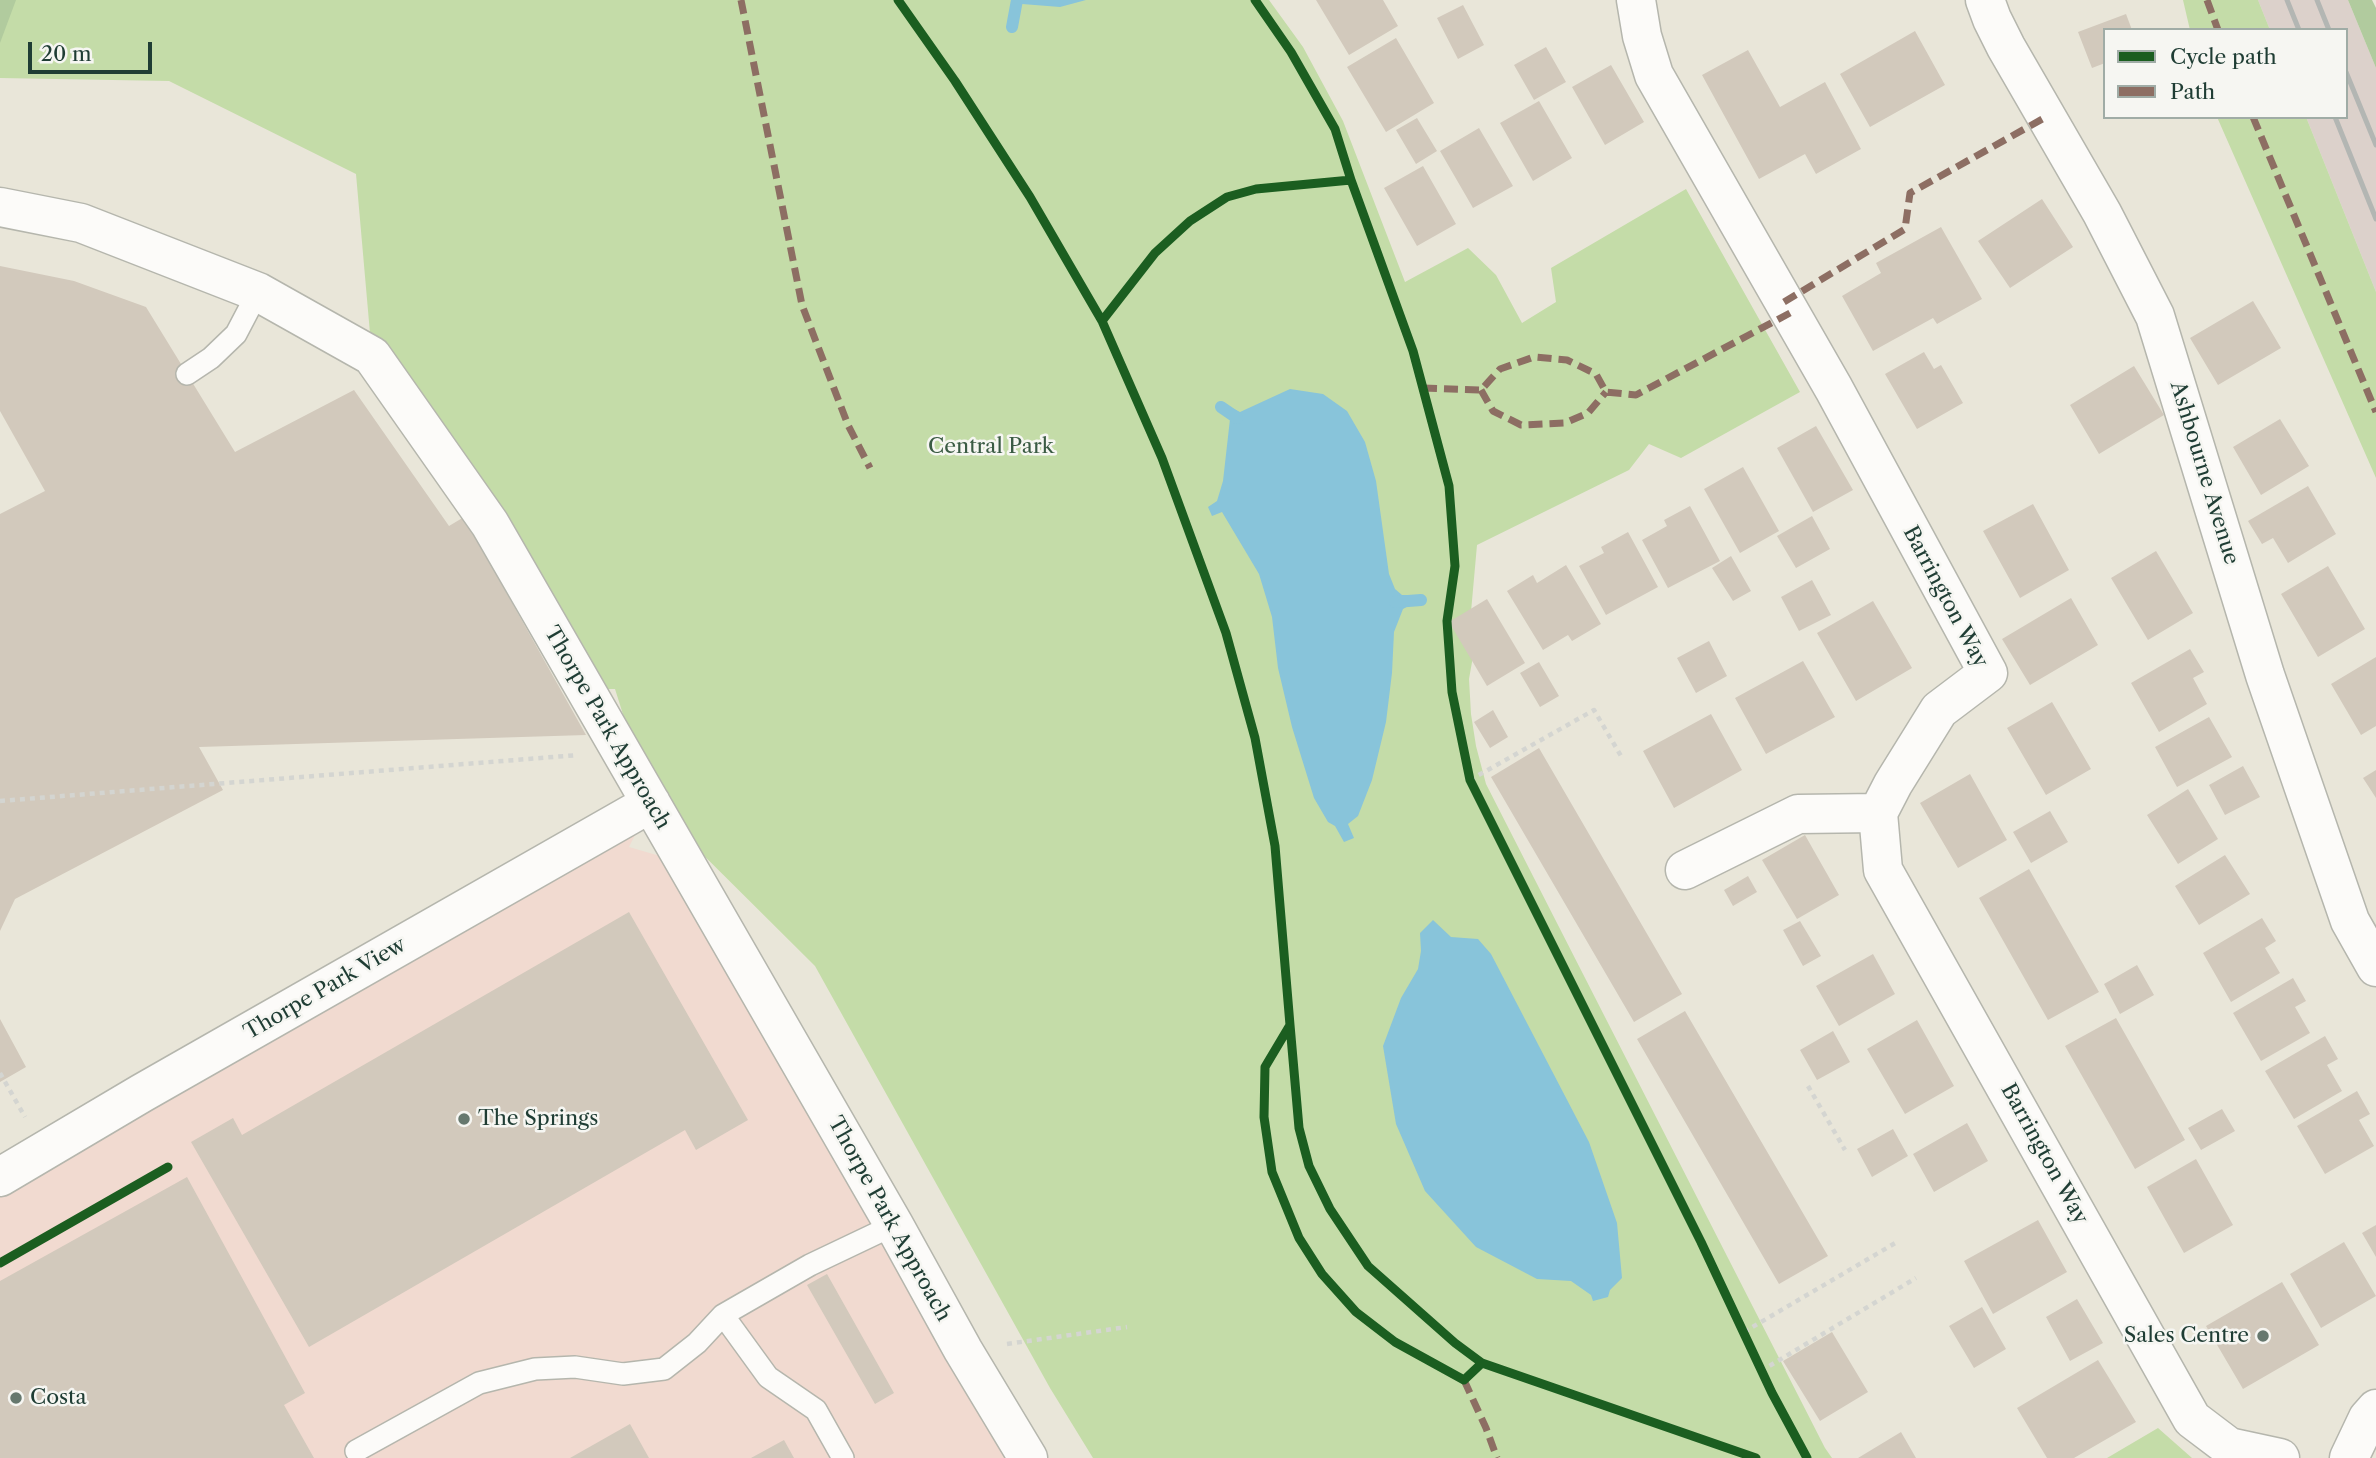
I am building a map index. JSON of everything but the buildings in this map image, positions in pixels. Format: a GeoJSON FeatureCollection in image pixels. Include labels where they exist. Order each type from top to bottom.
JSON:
{"type":"FeatureCollection","features":[{"type":"Feature","properties":{"kind":"street","name":"Barrington Way"},"geometry":{"type":"LineString","coordinates":[[1636,0],[1642,37],[1654,75],[1827,378],[1988,673],[1939,710],[1878,813],[1884,870],[2192,1419],[2229,1447],[2280,1458]]}},
{"type":"Feature","properties":{"kind":"street","name":"Ashbourne Avenue"},"geometry":{"type":"LineString","coordinates":[[1985,0],[2006,47],[2102,212],[2155,316],[2265,675],[2350,921],[2376,967]]}},
{"type":"Feature","properties":{"kind":"street","name":"Thorpe Park Approach"},"geometry":{"type":"LineString","coordinates":[[0,208],[81,223],[258,292],[372,356],[490,524],[894,1224],[963,1350],[1028,1458]]}},
{"type":"Feature","properties":{"kind":"street","name":"Thorpe Park View"},"geometry":{"type":"LineString","coordinates":[[0,1177],[154,1086],[651,803]]}},
{"type":"Feature","properties":{"kind":"street"},"geometry":{"type":"LineString","coordinates":[[1685,870],[1798,814],[1878,813]]}},
{"type":"Feature","properties":{"kind":"street"},"geometry":{"type":"LineString","coordinates":[[2349,1458],[2368,1418],[2376,1409]]}},
{"type":"Feature","properties":{"kind":"lane"},"geometry":{"type":"LineString","coordinates":[[187,374],[211,358],[236,334],[258,292]]}},
{"type":"Feature","properties":{"kind":"lane"},"geometry":{"type":"LineString","coordinates":[[356,1451],[479,1383],[535,1369],[575,1367],[623,1374],[664,1369],[697,1343],[723,1315],[810,1265],[894,1224]]}},
{"type":"Feature","properties":{"kind":"lane"},"geometry":{"type":"LineString","coordinates":[[723,1315],[768,1377],[816,1410],[843,1458]]}},
{"type":"Feature","properties":{"kind":"path"},"geometry":{"type":"LineString","coordinates":[[1470,780],[1594,709],[1621,756]]}},
{"type":"Feature","properties":{"kind":"path"},"geometry":{"type":"LineString","coordinates":[[0,801],[621,752]]}},
{"type":"Feature","properties":{"kind":"path"},"geometry":{"type":"LineString","coordinates":[[1467,768],[1476,793]]}},
{"type":"Feature","properties":{"kind":"path"},"geometry":{"type":"LineString","coordinates":[[0,1073],[44,1151]]}},
{"type":"Feature","properties":{"kind":"path"},"geometry":{"type":"LineString","coordinates":[[1808,1086],[1845,1150]]}},
{"type":"Feature","properties":{"kind":"path"},"geometry":{"type":"LineString","coordinates":[[1738,1321],[1746,1337],[1896,1242]]}},
{"type":"Feature","properties":{"kind":"path"},"geometry":{"type":"LineString","coordinates":[[1761,1371],[1916,1278]]}},
{"type":"Feature","properties":{"kind":"path"},"geometry":{"type":"LineString","coordinates":[[963,1350],[1127,1327]]}},
{"type":"Feature","properties":{"kind":"path"},"geometry":{"type":"LineString","coordinates":[[1757,1361],[1766,1382]]}},
{"type":"Feature","properties":{"kind":"shaded area"},"geometry":{"type":"Polygon","coordinates":[[[2258,0],[2348,0],[2376,68],[2376,292],[2307,119],[2348,119],[2348,28],[2269,28],[2258,0]]]}},
{"type":"Feature","properties":{"kind":"shaded area","name":"The Springs"},"geometry":{"type":"Polygon","coordinates":[[[651,803],[629,847],[660,856],[1021,1458],[0,1458],[0,1177],[651,803]]]}},
{"type":"Feature","properties":{"kind":"green space","name":"Central Park"},"geometry":{"type":"Polygon","coordinates":[[[0,0],[1269,0],[1303,47],[1343,121],[1405,282],[1468,248],[1496,275],[1522,323],[1556,302],[1551,268],[1686,189],[1800,392],[1681,458],[1649,444],[1629,470],[1477,545],[1470,623],[1475,645],[1469,679],[1471,714],[1486,784],[1832,1458],[1093,1458],[1050,1388],[815,966],[651,803],[615,689],[584,689],[372,356],[356,174],[169,81],[0,78],[0,0]]]}},
{"type":"Feature","properties":{"kind":"green space"},"geometry":{"type":"Polygon","coordinates":[[[0,0],[16,0],[0,43],[0,0]]]}},
{"type":"Feature","properties":{"kind":"green space"},"geometry":{"type":"Polygon","coordinates":[[[2183,0],[2258,0],[2269,28],[2190,28],[2183,0]]]}},
{"type":"Feature","properties":{"kind":"green space"},"geometry":{"type":"Polygon","coordinates":[[[2348,0],[2372,0],[2376,8],[2376,68],[2348,0]]]}},
{"type":"Feature","properties":{"kind":"green space"},"geometry":{"type":"Polygon","coordinates":[[[2218,119],[2307,119],[2376,292],[2376,478],[2218,119]]]}},
{"type":"Feature","properties":{"kind":"green space"},"geometry":{"type":"Polygon","coordinates":[[[2158,1428],[2192,1458],[2107,1458],[2158,1428]]]}},
{"type":"Feature","properties":{"kind":"water"},"geometry":{"type":"Polygon","coordinates":[[[1016,0],[1086,0],[1060,7],[1022,4],[1016,0]]]}},
{"type":"Feature","properties":{"kind":"water"},"geometry":{"type":"Polygon","coordinates":[[[1290,389],[1323,394],[1347,411],[1365,442],[1376,481],[1389,574],[1395,589],[1402,595],[1409,595],[1412,604],[1403,609],[1394,632],[1386,722],[1372,780],[1358,816],[1348,824],[1354,838],[1344,842],[1314,798],[1292,727],[1278,668],[1272,617],[1259,574],[1222,512],[1212,516],[1208,507],[1217,501],[1223,481],[1230,419],[1225,415],[1230,407],[1240,412],[1290,389]]]}},
{"type":"Feature","properties":{"kind":"water"},"geometry":{"type":"Polygon","coordinates":[[[1433,920],[1451,937],[1478,939],[1491,954],[1589,1142],[1617,1223],[1622,1278],[1610,1290],[1608,1297],[1593,1301],[1591,1295],[1571,1281],[1537,1279],[1476,1247],[1425,1191],[1396,1124],[1383,1046],[1401,998],[1418,969],[1420,933],[1433,920]]]}},
{"type":"Feature","properties":{"kind":"waterway"},"geometry":{"type":"LineString","coordinates":[[1012,27],[1017,0]]}},
{"type":"Feature","properties":{"kind":"waterway"},"geometry":{"type":"LineString","coordinates":[[1221,407],[1237,418]]}},
{"type":"Feature","properties":{"kind":"waterway"},"geometry":{"type":"LineString","coordinates":[[1395,602],[1421,600]]}},
{"type":"Feature","properties":{"kind":"railway"},"geometry":{"type":"LineString","coordinates":[[2287,0],[2298,28]]}},
{"type":"Feature","properties":{"kind":"railway"},"geometry":{"type":"LineString","coordinates":[[2317,0],[2328,28]]}},
{"type":"Feature","properties":{"kind":"railway"},"geometry":{"type":"LineString","coordinates":[[2348,77],[2376,145]]}},
{"type":"Feature","properties":{"kind":"railway"},"geometry":{"type":"LineString","coordinates":[[2336,119],[2376,219]]}},
{"type":"Feature","properties":{"kind":"marked path"},"geometry":{"type":"LineString","coordinates":[[741,0],[802,305],[848,425],[870,468]]}},
{"type":"Feature","properties":{"kind":"marked path"},"geometry":{"type":"LineString","coordinates":[[2207,0],[2217,28]]}},
{"type":"Feature","properties":{"kind":"marked path"},"geometry":{"type":"LineString","coordinates":[[1784,302],[1905,229],[1910,193],[2046,117]]}},
{"type":"Feature","properties":{"kind":"marked path"},"geometry":{"type":"LineString","coordinates":[[2254,119],[2376,412]]}},
{"type":"Feature","properties":{"kind":"marked path"},"geometry":{"type":"LineString","coordinates":[[1423,388],[1481,390],[1500,369],[1534,357],[1567,360],[1596,374],[1606,392],[1636,395],[1790,313]]}},
{"type":"Feature","properties":{"kind":"marked path"},"geometry":{"type":"LineString","coordinates":[[1481,390],[1493,411],[1521,425],[1565,423],[1588,413],[1606,392]]}},
{"type":"Feature","properties":{"kind":"marked path"},"geometry":{"type":"LineString","coordinates":[[1464,1380],[1497,1458]]}},
{"type":"Feature","properties":{"kind":"cycle path"},"geometry":{"type":"LineString","coordinates":[[898,0],[955,81],[1030,197],[1102,321],[1162,458],[1226,633],[1255,738],[1275,846],[1290,1025],[1265,1067],[1264,1117],[1272,1172],[1299,1238],[1322,1274],[1356,1312],[1395,1342],[1464,1380],[1482,1363],[1756,1458]]}},
{"type":"Feature","properties":{"kind":"cycle path"},"geometry":{"type":"LineString","coordinates":[[1255,0],[1291,52],[1335,129],[1351,180]]}},
{"type":"Feature","properties":{"kind":"cycle path"},"geometry":{"type":"LineString","coordinates":[[1102,321],[1155,253],[1190,221],[1227,197],[1256,189],[1351,180],[1413,351],[1449,486],[1455,566],[1447,621],[1452,692],[1470,780],[1701,1242],[1772,1393],[1807,1458]]}},
{"type":"Feature","properties":{"kind":"cycle path"},"geometry":{"type":"LineString","coordinates":[[1290,1025],[1299,1128],[1309,1166],[1330,1209],[1368,1266],[1455,1343],[1482,1363]]}},
{"type":"Feature","properties":{"kind":"cycle path"},"geometry":{"type":"LineString","coordinates":[[0,1263],[168,1167]]}},
{"type":"Feature","properties":{"kind":"place","name":"The Springs"},"geometry":{"type":"Point","coordinates":[464,1119]}},
{"type":"Feature","properties":{"kind":"place","name":"Sales Centre"},"geometry":{"type":"Point","coordinates":[2263,1336]}},
{"type":"Feature","properties":{"kind":"place","name":"Costa"},"geometry":{"type":"Point","coordinates":[16,1398]}}]}
